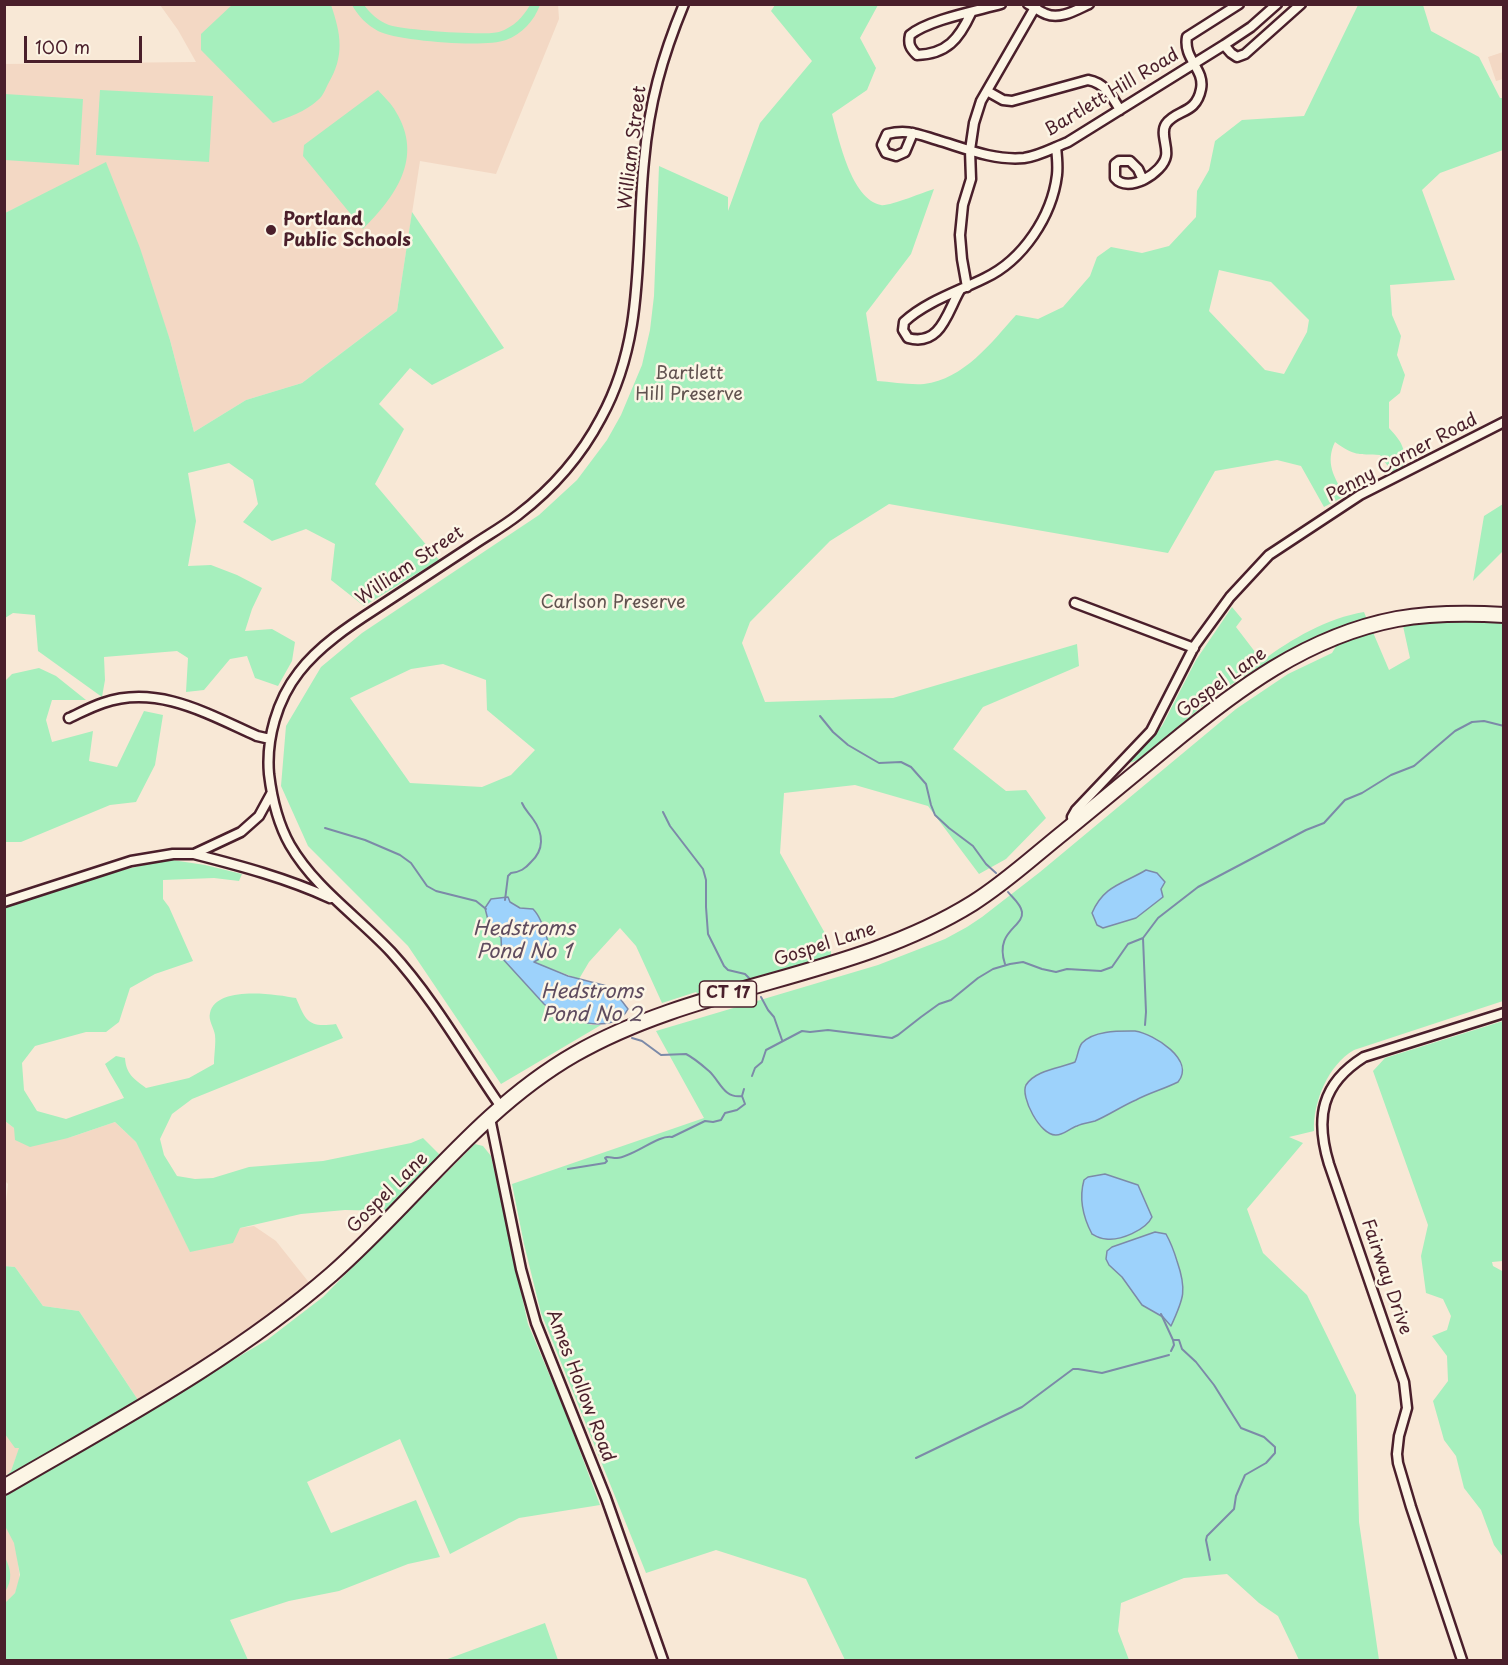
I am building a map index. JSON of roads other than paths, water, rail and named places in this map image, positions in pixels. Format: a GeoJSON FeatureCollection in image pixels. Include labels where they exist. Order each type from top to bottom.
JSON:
{"type":"FeatureCollection","features":[{"type":"Feature","properties":{"kind":"main road","name":"Gospel Lane"},"geometry":{"type":"LineString","coordinates":[[4,1487],[168,1391],[267,1326],[336,1270],[501,1107],[549,1070],[610,1036],[673,1011],[857,955],[930,927],[981,897],[1225,699],[1305,650],[1350,632],[1399,619],[1445,615],[1503,615]]}},
{"type":"Feature","properties":{"kind":"street","name":"William Street"},"geometry":{"type":"LineString","coordinates":[[501,1107],[435,1008],[391,952],[312,877],[290,846],[278,822],[271,794],[268,763],[270,739],[280,704],[298,673],[327,644],[516,517],[545,493],[574,460],[601,419],[623,371],[632,333],[639,266],[644,162],[650,116],[658,74],[667,44],[684,4]]}},
{"type":"Feature","properties":{"kind":"street"},"geometry":{"type":"LineString","coordinates":[[971,13],[965,25],[944,50],[917,55],[908,43],[910,35],[918,28],[1001,4]]}},
{"type":"Feature","properties":{"kind":"street"},"geometry":{"type":"LineString","coordinates":[[1143,180],[1165,161],[1167,153],[1164,129],[1167,123],[1194,105],[1199,97],[1202,86],[1200,74],[1187,53],[1187,37],[1239,4]]}},
{"type":"Feature","properties":{"kind":"street","name":"Bartlett Hill Road"},"geometry":{"type":"LineString","coordinates":[[913,133],[983,154],[1023,158],[1044,153],[1120,110],[1224,45],[1251,27],[1277,4]]}},
{"type":"Feature","properties":{"kind":"street"},"geometry":{"type":"LineString","coordinates":[[1224,45],[1237,57],[1245,54],[1301,4]]}},
{"type":"Feature","properties":{"kind":"street"},"geometry":{"type":"LineString","coordinates":[[1056,147],[1057,175],[1049,204],[1035,234],[989,277],[964,289],[912,315],[903,322],[903,330],[908,338],[917,341],[929,338],[945,324],[953,302],[964,289],[960,235],[963,205],[971,179],[970,150],[974,123],[981,101],[1034,6],[1046,15],[1055,15],[1066,14],[1085,5]]}},
{"type":"Feature","properties":{"kind":"street"},"geometry":{"type":"LineString","coordinates":[[987,91],[1003,100],[1012,101],[1088,80],[1097,82],[1106,88],[1120,110]]}},
{"type":"Feature","properties":{"kind":"street","name":"Penny Corner Road"},"geometry":{"type":"LineString","coordinates":[[1072,825],[1072,817],[1076,810],[1151,732],[1194,648],[1230,597],[1269,555],[1360,495],[1503,422]]}},
{"type":"Feature","properties":{"kind":"street"},"geometry":{"type":"LineString","coordinates":[[1075,603],[1194,648]]}},
{"type":"Feature","properties":{"kind":"street"},"geometry":{"type":"LineString","coordinates":[[69,718],[104,702],[142,696],[176,701],[257,736],[270,739]]}},
{"type":"Feature","properties":{"kind":"street"},"geometry":{"type":"LineString","coordinates":[[194,854],[241,832],[259,816],[271,794]]}},
{"type":"Feature","properties":{"kind":"street"},"geometry":{"type":"LineString","coordinates":[[4,902],[130,861],[174,854],[194,854],[258,870],[336,900]]}},
{"type":"Feature","properties":{"kind":"street","name":"Fairway Drive"},"geometry":{"type":"LineString","coordinates":[[1462,1660],[1398,1463],[1398,1444],[1407,1408],[1404,1382],[1329,1164],[1323,1144],[1321,1122],[1332,1089],[1350,1068],[1364,1057],[1503,1013]]}},
{"type":"Feature","properties":{"kind":"street","name":"Ames Hollow Road"},"geometry":{"type":"LineString","coordinates":[[490,1118],[521,1269],[536,1323],[606,1498],[663,1660]]}},
{"type":"Feature","properties":{"kind":"water"},"geometry":{"type":"Polygon","coordinates":[[[1146,870],[1157,873],[1165,882],[1161,889],[1163,897],[1136,918],[1103,928],[1097,925],[1092,913],[1102,896],[1115,886],[1146,870]]]}},
{"type":"Feature","properties":{"kind":"water"},"geometry":{"type":"Polygon","coordinates":[[[508,897],[510,902],[520,908],[533,909],[543,926],[550,947],[546,955],[534,962],[568,976],[607,986],[615,992],[628,1009],[621,1017],[600,1024],[587,1023],[562,1015],[544,1004],[502,958],[501,937],[491,932],[485,908],[491,899],[508,897]]]}},
{"type":"Feature","properties":{"kind":"water"},"geometry":{"type":"Polygon","coordinates":[[[1135,1031],[1162,1043],[1177,1057],[1182,1065],[1182,1074],[1178,1082],[1062,1134],[1050,1134],[1044,1129],[1038,1123],[1026,1098],[1026,1085],[1030,1080],[1042,1073],[1075,1062],[1082,1043],[1093,1036],[1107,1032],[1135,1031]]]}},
{"type":"Feature","properties":{"kind":"water"},"geometry":{"type":"Polygon","coordinates":[[[1105,1174],[1138,1185],[1152,1217],[1149,1222],[1132,1234],[1102,1239],[1092,1234],[1086,1221],[1082,1194],[1084,1180],[1105,1174]]]}},
{"type":"Feature","properties":{"kind":"water"},"geometry":{"type":"Polygon","coordinates":[[[1155,1232],[1166,1234],[1174,1250],[1182,1279],[1183,1294],[1171,1326],[1163,1317],[1142,1305],[1106,1259],[1107,1251],[1112,1247],[1155,1232]]]}},
{"type":"Feature","properties":{"kind":"waterway"},"geometry":{"type":"LineString","coordinates":[[820,716],[848,745],[879,763],[901,762],[911,767],[926,784],[935,815],[973,846],[996,873]]}},
{"type":"Feature","properties":{"kind":"waterway"},"geometry":{"type":"LineString","coordinates":[[1145,1025],[1143,938],[1158,918],[1198,887],[1306,830],[1324,823],[1345,800],[1362,793],[1391,775],[1414,766],[1455,731],[1472,722],[1484,721],[1504,726]]}},
{"type":"Feature","properties":{"kind":"waterway"},"geometry":{"type":"LineString","coordinates":[[505,900],[508,876],[527,867],[538,852],[541,842],[537,825],[522,803]]}},
{"type":"Feature","properties":{"kind":"waterway"},"geometry":{"type":"LineString","coordinates":[[663,812],[670,826],[703,869],[706,880],[708,934],[724,966],[728,970],[745,974],[751,980]]}},
{"type":"Feature","properties":{"kind":"waterway","name":"Hedstroms Pond No 1"},"geometry":{"type":"LineString","coordinates":[[325,828],[365,840],[400,855],[411,863],[427,886],[436,891],[476,901],[486,909]]}},
{"type":"Feature","properties":{"kind":"waterway"},"geometry":{"type":"LineString","coordinates":[[1005,964],[1003,944],[1010,931],[1019,922],[1022,912],[1018,903],[1008,892]]}},
{"type":"Feature","properties":{"kind":"waterway"},"geometry":{"type":"LineString","coordinates":[[752,1076],[755,1068],[762,1062],[766,1050],[802,1031],[828,1030],[892,1038],[939,1004],[951,1000],[993,969],[1023,962],[1056,972],[1067,969],[1101,971],[1112,967],[1128,944],[1143,938]]}},
{"type":"Feature","properties":{"kind":"waterway"},"geometry":{"type":"LineString","coordinates":[[761,997],[774,1017],[782,1040]]}},
{"type":"Feature","properties":{"kind":"waterway"},"geometry":{"type":"LineString","coordinates":[[632,1038],[642,1041],[661,1055],[686,1054],[709,1071],[727,1092],[731,1095],[742,1096]]}},
{"type":"Feature","properties":{"kind":"waterway"},"geometry":{"type":"LineString","coordinates":[[568,1169],[605,1163],[607,1157],[623,1157],[705,1121],[721,1120],[725,1113],[737,1110],[745,1104],[742,1096],[744,1089]]}},
{"type":"Feature","properties":{"kind":"waterway"},"geometry":{"type":"LineString","coordinates":[[1161,1314],[1173,1340],[1179,1340],[1182,1349],[1196,1362],[1214,1385],[1241,1428],[1264,1437],[1275,1447],[1275,1453],[1266,1463],[1245,1475],[1236,1496],[1234,1509],[1207,1536],[1210,1560]]}},
{"type":"Feature","properties":{"kind":"waterway"},"geometry":{"type":"LineString","coordinates":[[1171,1351],[1174,1345],[1173,1340]]}},
{"type":"Feature","properties":{"kind":"waterway"},"geometry":{"type":"LineString","coordinates":[[916,1458],[1022,1407],[1073,1369],[1102,1373],[1169,1355]]}},
{"type":"Feature","properties":{"kind":"place","name":"Portland Public Schools"},"geometry":{"type":"Point","coordinates":[271,230]}},
{"type":"Feature","properties":{"kind":"park label","name":"Bartlett Hill Preserve"},"geometry":{"type":"Point","coordinates":[689,384]}},
{"type":"Feature","properties":{"kind":"park label","name":"Carlson Preserve"},"geometry":{"type":"Point","coordinates":[613,603]}},
{"type":"Feature","properties":{"kind":"water label","name":"Hedstroms Pond No 2"},"geometry":{"type":"Point","coordinates":[592,1004]}}]}
